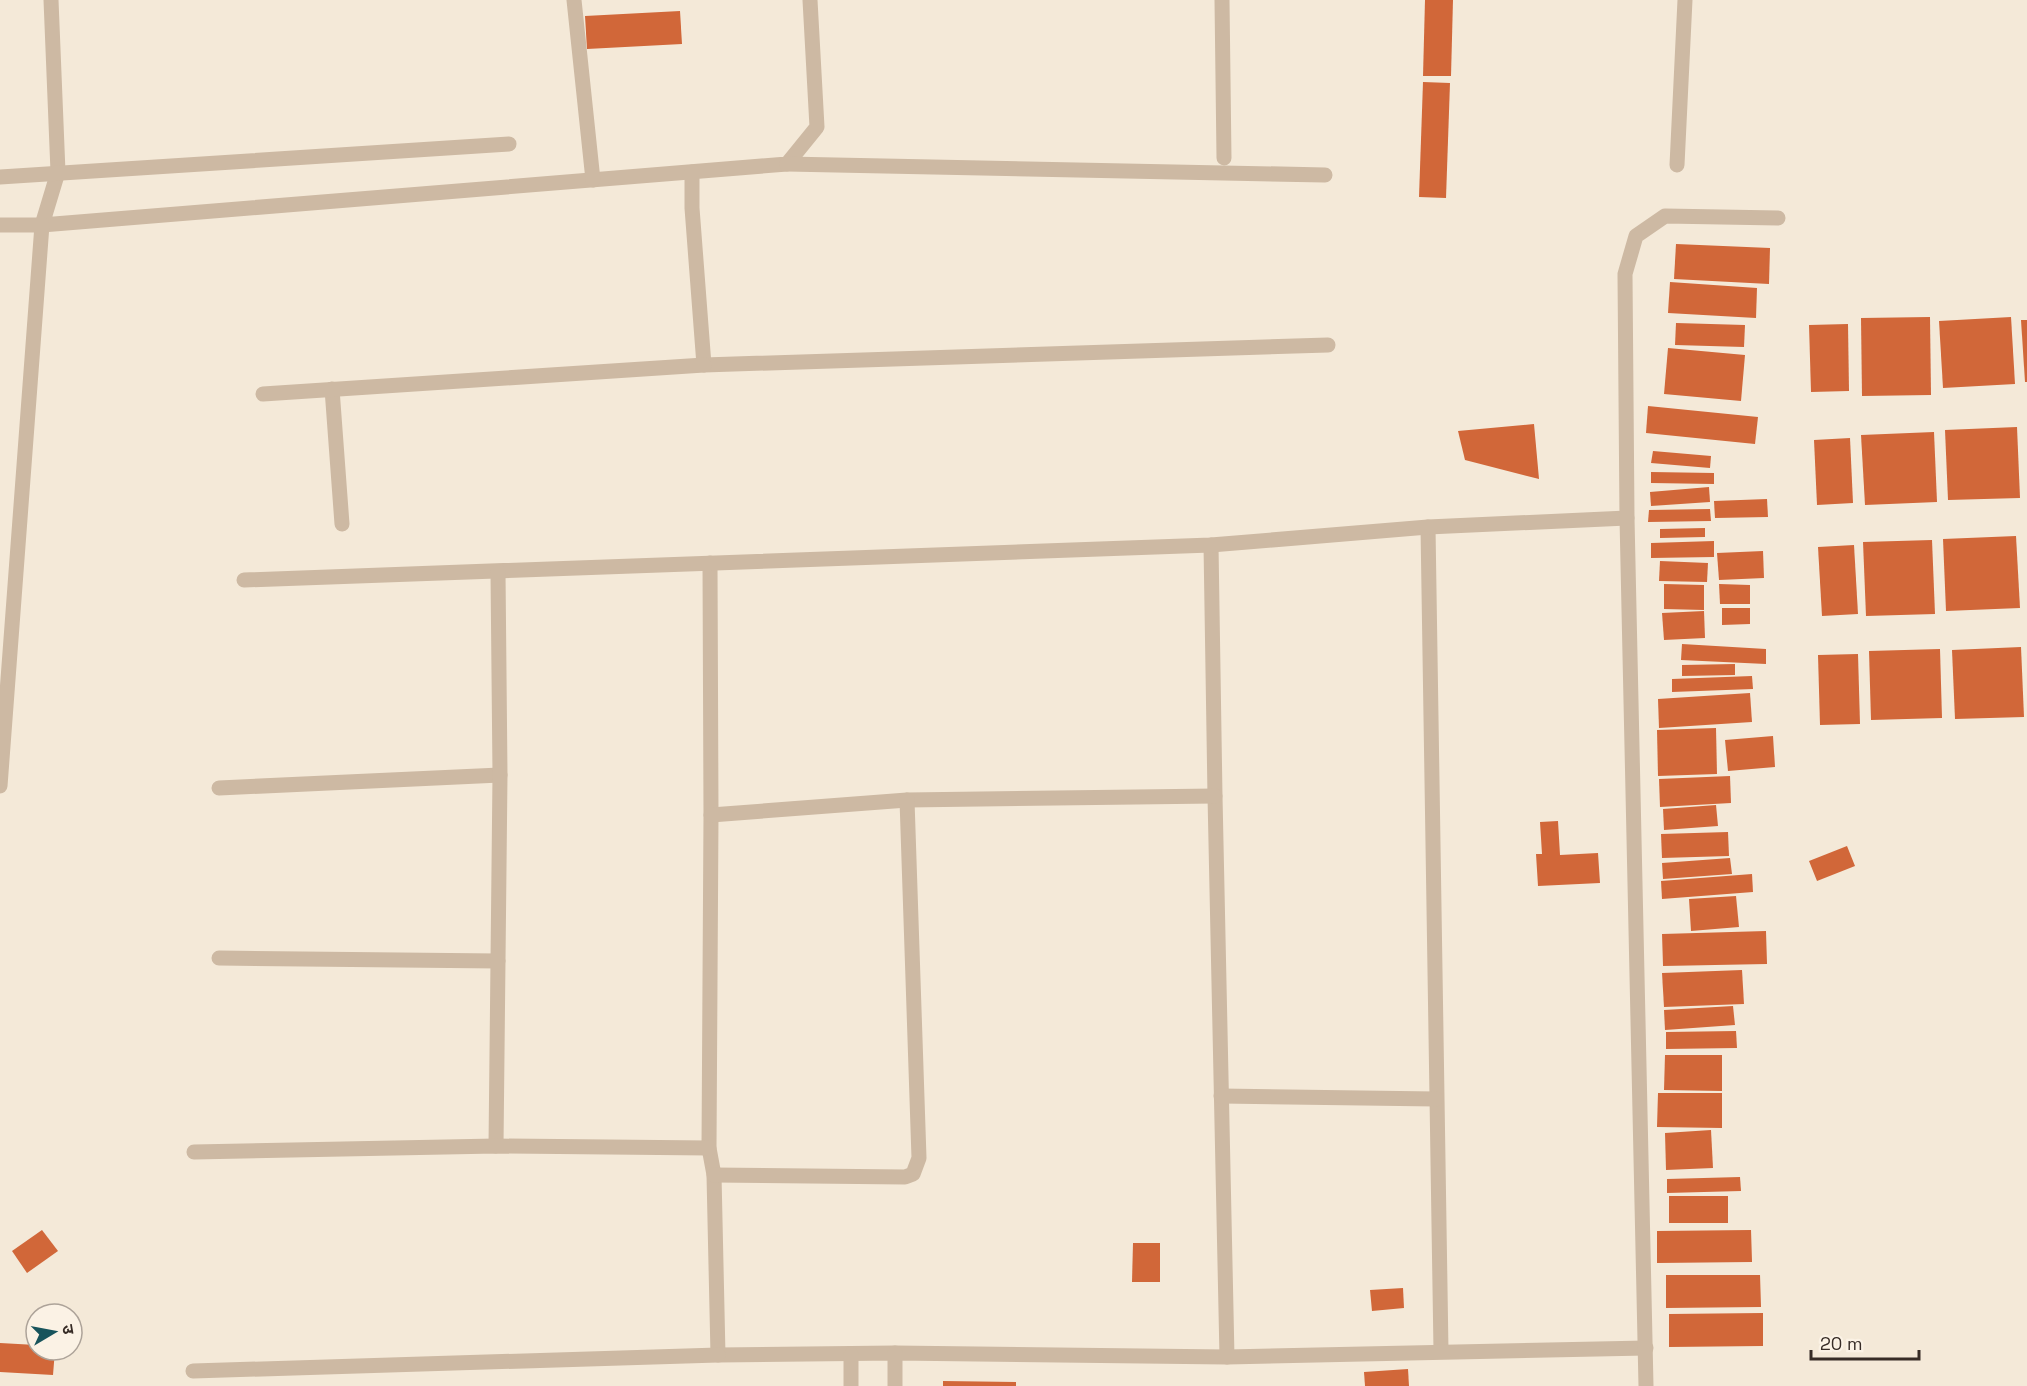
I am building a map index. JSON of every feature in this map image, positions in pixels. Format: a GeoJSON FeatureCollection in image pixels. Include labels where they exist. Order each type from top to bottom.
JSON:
{"type":"FeatureCollection","features":[{"type":"Feature","properties":{"kind":"street"},"geometry":{"type":"LineString","coordinates":[[0,786],[42,225],[58,172],[51,0]]}},
{"type":"Feature","properties":{"kind":"street"},"geometry":{"type":"LineString","coordinates":[[574,0],[593,180]]}},
{"type":"Feature","properties":{"kind":"street"},"geometry":{"type":"LineString","coordinates":[[787,164],[817,127],[810,0]]}},
{"type":"Feature","properties":{"kind":"street"},"geometry":{"type":"LineString","coordinates":[[1222,0],[1224,158]]}},
{"type":"Feature","properties":{"kind":"street"},"geometry":{"type":"LineString","coordinates":[[1677,165],[1685,0]]}},
{"type":"Feature","properties":{"kind":"street"},"geometry":{"type":"LineString","coordinates":[[0,177],[509,144]]}},
{"type":"Feature","properties":{"kind":"street"},"geometry":{"type":"LineString","coordinates":[[0,225],[42,225],[787,164],[1325,175]]}},
{"type":"Feature","properties":{"kind":"street"},"geometry":{"type":"LineString","coordinates":[[692,172],[692,208],[704,365]]}},
{"type":"Feature","properties":{"kind":"street"},"geometry":{"type":"LineString","coordinates":[[1646,1386],[1627,518],[1625,274],[1636,236],[1665,216],[1778,218]]}},
{"type":"Feature","properties":{"kind":"street"},"geometry":{"type":"LineString","coordinates":[[263,394],[704,365],[1328,345]]}},
{"type":"Feature","properties":{"kind":"street"},"geometry":{"type":"LineString","coordinates":[[332,389],[342,524]]}},
{"type":"Feature","properties":{"kind":"street"},"geometry":{"type":"LineString","coordinates":[[244,580],[1211,545],[1428,527],[1627,518]]}},
{"type":"Feature","properties":{"kind":"street"},"geometry":{"type":"LineString","coordinates":[[1428,527],[1441,1351]]}},
{"type":"Feature","properties":{"kind":"street"},"geometry":{"type":"LineString","coordinates":[[1211,545],[1227,1357]]}},
{"type":"Feature","properties":{"kind":"street"},"geometry":{"type":"LineString","coordinates":[[710,563],[709,1148],[714,1175],[718,1354]]}},
{"type":"Feature","properties":{"kind":"street"},"geometry":{"type":"LineString","coordinates":[[496,1146],[500,775],[498,572]]}},
{"type":"Feature","properties":{"kind":"street"},"geometry":{"type":"LineString","coordinates":[[219,788],[500,775]]}},
{"type":"Feature","properties":{"kind":"street"},"geometry":{"type":"LineString","coordinates":[[711,816],[907,800],[1215,796]]}},
{"type":"Feature","properties":{"kind":"street"},"geometry":{"type":"LineString","coordinates":[[714,1175],[905,1177],[913,1174],[919,1158],[907,800]]}},
{"type":"Feature","properties":{"kind":"street"},"geometry":{"type":"LineString","coordinates":[[219,958],[498,961]]}},
{"type":"Feature","properties":{"kind":"street"},"geometry":{"type":"LineString","coordinates":[[1221,1096],[1436,1099]]}},
{"type":"Feature","properties":{"kind":"street"},"geometry":{"type":"LineString","coordinates":[[194,1152],[496,1146],[709,1148]]}},
{"type":"Feature","properties":{"kind":"street"},"geometry":{"type":"LineString","coordinates":[[193,1371],[718,1354],[895,1353],[1227,1357],[1646,1348]]}},
{"type":"Feature","properties":{"kind":"street"},"geometry":{"type":"LineString","coordinates":[[895,1353],[895,1386]]}},
{"type":"Feature","properties":{"kind":"street"},"geometry":{"type":"LineString","coordinates":[[851,1355],[851,1386]]}},
{"type":"Feature","properties":{"kind":"building"},"geometry":{"type":"Polygon","coordinates":[[[1425,0],[1453,0],[1451,76],[1423,76],[1425,0]]]}},
{"type":"Feature","properties":{"kind":"building"},"geometry":{"type":"Polygon","coordinates":[[[680,11],[682,44],[587,49],[585,16],[680,11]]]}},
{"type":"Feature","properties":{"kind":"building"},"geometry":{"type":"Polygon","coordinates":[[[1423,82],[1450,83],[1446,198],[1419,197],[1423,82]]]}},
{"type":"Feature","properties":{"kind":"building"},"geometry":{"type":"Polygon","coordinates":[[[1676,244],[1770,248],[1769,284],[1674,279],[1676,244]]]}},
{"type":"Feature","properties":{"kind":"building"},"geometry":{"type":"Polygon","coordinates":[[[1670,282],[1757,288],[1756,318],[1668,313],[1670,282]]]}},
{"type":"Feature","properties":{"kind":"building"},"geometry":{"type":"Polygon","coordinates":[[[1930,317],[1931,395],[1862,396],[1861,318],[1930,317]]]}},
{"type":"Feature","properties":{"kind":"building"},"geometry":{"type":"Polygon","coordinates":[[[2011,317],[2015,384],[1943,388],[1939,321],[2011,317]]]}},
{"type":"Feature","properties":{"kind":"building"},"geometry":{"type":"Polygon","coordinates":[[[2021,320],[2027,320],[2027,382],[2025,382],[2021,320]]]}},
{"type":"Feature","properties":{"kind":"building"},"geometry":{"type":"Polygon","coordinates":[[[1676,323],[1745,325],[1744,347],[1675,345],[1676,323]]]}},
{"type":"Feature","properties":{"kind":"building"},"geometry":{"type":"Polygon","coordinates":[[[1848,324],[1849,391],[1811,392],[1809,325],[1848,324]]]}},
{"type":"Feature","properties":{"kind":"building"},"geometry":{"type":"Polygon","coordinates":[[[1668,348],[1745,355],[1741,401],[1664,394],[1668,348]]]}},
{"type":"Feature","properties":{"kind":"building"},"geometry":{"type":"Polygon","coordinates":[[[1648,406],[1758,417],[1755,444],[1646,433],[1648,406]]]}},
{"type":"Feature","properties":{"kind":"building"},"geometry":{"type":"Polygon","coordinates":[[[1534,424],[1539,479],[1465,460],[1458,431],[1534,424]]]}},
{"type":"Feature","properties":{"kind":"building"},"geometry":{"type":"Polygon","coordinates":[[[2017,427],[2020,498],[1948,500],[1945,430],[2017,427]]]}},
{"type":"Feature","properties":{"kind":"building"},"geometry":{"type":"Polygon","coordinates":[[[1934,432],[1937,502],[1865,505],[1861,435],[1934,432]]]}},
{"type":"Feature","properties":{"kind":"building"},"geometry":{"type":"Polygon","coordinates":[[[1850,438],[1853,503],[1817,505],[1814,440],[1850,438]]]}},
{"type":"Feature","properties":{"kind":"building"},"geometry":{"type":"Polygon","coordinates":[[[1653,451],[1711,456],[1710,468],[1651,463],[1653,451]]]}},
{"type":"Feature","properties":{"kind":"building"},"geometry":{"type":"Polygon","coordinates":[[[1651,472],[1714,473],[1714,484],[1651,483],[1651,472]]]}},
{"type":"Feature","properties":{"kind":"building"},"geometry":{"type":"Polygon","coordinates":[[[1709,487],[1710,502],[1651,506],[1650,492],[1709,487]]]}},
{"type":"Feature","properties":{"kind":"building"},"geometry":{"type":"Polygon","coordinates":[[[1767,499],[1768,517],[1715,518],[1714,501],[1767,499]]]}},
{"type":"Feature","properties":{"kind":"building"},"geometry":{"type":"Polygon","coordinates":[[[1710,509],[1711,521],[1648,522],[1649,510],[1710,509]]]}},
{"type":"Feature","properties":{"kind":"building"},"geometry":{"type":"Polygon","coordinates":[[[1705,528],[1705,537],[1660,538],[1660,529],[1705,528]]]}},
{"type":"Feature","properties":{"kind":"building"},"geometry":{"type":"Polygon","coordinates":[[[2016,536],[2020,608],[1946,611],[1943,539],[2016,536]]]}},
{"type":"Feature","properties":{"kind":"building"},"geometry":{"type":"Polygon","coordinates":[[[1932,540],[1935,614],[1866,616],[1863,542],[1932,540]]]}},
{"type":"Feature","properties":{"kind":"building"},"geometry":{"type":"Polygon","coordinates":[[[1714,541],[1714,557],[1651,558],[1651,543],[1714,541]]]}},
{"type":"Feature","properties":{"kind":"building"},"geometry":{"type":"Polygon","coordinates":[[[1854,545],[1858,614],[1822,616],[1818,547],[1854,545]]]}},
{"type":"Feature","properties":{"kind":"building"},"geometry":{"type":"Polygon","coordinates":[[[1763,551],[1764,578],[1719,580],[1717,553],[1763,551]]]}},
{"type":"Feature","properties":{"kind":"building"},"geometry":{"type":"Polygon","coordinates":[[[1660,561],[1708,563],[1707,582],[1659,581],[1660,561]]]}},
{"type":"Feature","properties":{"kind":"building"},"geometry":{"type":"Polygon","coordinates":[[[1664,584],[1704,585],[1704,610],[1664,609],[1664,584]]]}},
{"type":"Feature","properties":{"kind":"building"},"geometry":{"type":"Polygon","coordinates":[[[1719,584],[1750,585],[1750,604],[1720,604],[1719,584]]]}},
{"type":"Feature","properties":{"kind":"building"},"geometry":{"type":"Polygon","coordinates":[[[1722,608],[1750,608],[1750,624],[1722,625],[1722,608]]]}},
{"type":"Feature","properties":{"kind":"building"},"geometry":{"type":"Polygon","coordinates":[[[1704,611],[1705,638],[1664,640],[1662,613],[1704,611]]]}},
{"type":"Feature","properties":{"kind":"building"},"geometry":{"type":"Polygon","coordinates":[[[1682,644],[1766,649],[1766,664],[1681,660],[1682,644]]]}},
{"type":"Feature","properties":{"kind":"building"},"geometry":{"type":"Polygon","coordinates":[[[2021,647],[2024,717],[1955,719],[1952,650],[2021,647]]]}},
{"type":"Feature","properties":{"kind":"building"},"geometry":{"type":"Polygon","coordinates":[[[1940,649],[1942,718],[1871,720],[1869,651],[1940,649]]]}},
{"type":"Feature","properties":{"kind":"building"},"geometry":{"type":"Polygon","coordinates":[[[1858,654],[1860,724],[1820,725],[1818,655],[1858,654]]]}},
{"type":"Feature","properties":{"kind":"building"},"geometry":{"type":"Polygon","coordinates":[[[1735,664],[1735,675],[1682,676],[1682,665],[1735,664]]]}},
{"type":"Feature","properties":{"kind":"building"},"geometry":{"type":"Polygon","coordinates":[[[1752,676],[1753,689],[1672,692],[1672,679],[1752,676]]]}},
{"type":"Feature","properties":{"kind":"building"},"geometry":{"type":"Polygon","coordinates":[[[1750,693],[1752,722],[1659,728],[1658,699],[1750,693]]]}},
{"type":"Feature","properties":{"kind":"building"},"geometry":{"type":"Polygon","coordinates":[[[1716,728],[1717,774],[1658,776],[1657,730],[1716,728]]]}},
{"type":"Feature","properties":{"kind":"building"},"geometry":{"type":"Polygon","coordinates":[[[1773,736],[1775,767],[1728,771],[1725,740],[1773,736]]]}},
{"type":"Feature","properties":{"kind":"building"},"geometry":{"type":"Polygon","coordinates":[[[1730,776],[1731,803],[1660,807],[1659,779],[1730,776]]]}},
{"type":"Feature","properties":{"kind":"building"},"geometry":{"type":"Polygon","coordinates":[[[1716,805],[1718,826],[1664,830],[1663,809],[1716,805]]]}},
{"type":"Feature","properties":{"kind":"building"},"geometry":{"type":"Polygon","coordinates":[[[1558,821],[1560,855],[1598,853],[1600,883],[1538,886],[1536,854],[1542,854],[1540,822],[1558,821]]]}},
{"type":"Feature","properties":{"kind":"building"},"geometry":{"type":"Polygon","coordinates":[[[1728,832],[1729,856],[1662,858],[1661,834],[1728,832]]]}},
{"type":"Feature","properties":{"kind":"building"},"geometry":{"type":"Polygon","coordinates":[[[1847,846],[1855,866],[1817,881],[1809,861],[1847,846]]]}},
{"type":"Feature","properties":{"kind":"building"},"geometry":{"type":"Polygon","coordinates":[[[1730,858],[1732,874],[1663,879],[1662,863],[1730,858]]]}},
{"type":"Feature","properties":{"kind":"building"},"geometry":{"type":"Polygon","coordinates":[[[1752,874],[1753,892],[1662,899],[1661,881],[1752,874]]]}},
{"type":"Feature","properties":{"kind":"building"},"geometry":{"type":"Polygon","coordinates":[[[1736,896],[1739,927],[1691,931],[1689,899],[1736,896]]]}},
{"type":"Feature","properties":{"kind":"building"},"geometry":{"type":"Polygon","coordinates":[[[1766,931],[1767,964],[1663,966],[1662,934],[1766,931]]]}},
{"type":"Feature","properties":{"kind":"building"},"geometry":{"type":"Polygon","coordinates":[[[1742,970],[1744,1004],[1664,1007],[1662,973],[1742,970]]]}},
{"type":"Feature","properties":{"kind":"building"},"geometry":{"type":"Polygon","coordinates":[[[1733,1006],[1735,1025],[1665,1030],[1664,1010],[1733,1006]]]}},
{"type":"Feature","properties":{"kind":"building"},"geometry":{"type":"Polygon","coordinates":[[[1736,1031],[1737,1048],[1666,1049],[1666,1032],[1736,1031]]]}},
{"type":"Feature","properties":{"kind":"building"},"geometry":{"type":"Polygon","coordinates":[[[1665,1055],[1722,1055],[1722,1091],[1664,1090],[1665,1055]]]}},
{"type":"Feature","properties":{"kind":"building"},"geometry":{"type":"Polygon","coordinates":[[[1658,1093],[1722,1093],[1722,1128],[1657,1127],[1658,1093]]]}},
{"type":"Feature","properties":{"kind":"building"},"geometry":{"type":"Polygon","coordinates":[[[1711,1130],[1713,1168],[1666,1170],[1665,1133],[1711,1130]]]}},
{"type":"Feature","properties":{"kind":"building"},"geometry":{"type":"Polygon","coordinates":[[[1740,1177],[1741,1191],[1667,1193],[1667,1179],[1740,1177]]]}},
{"type":"Feature","properties":{"kind":"building"},"geometry":{"type":"Polygon","coordinates":[[[1669,1196],[1728,1196],[1728,1223],[1669,1223],[1669,1196]]]}},
{"type":"Feature","properties":{"kind":"building"},"geometry":{"type":"Polygon","coordinates":[[[42,1230],[58,1251],[27,1273],[12,1251],[42,1230]]]}},
{"type":"Feature","properties":{"kind":"building"},"geometry":{"type":"Polygon","coordinates":[[[1751,1230],[1752,1262],[1657,1263],[1657,1231],[1751,1230]]]}},
{"type":"Feature","properties":{"kind":"building"},"geometry":{"type":"Polygon","coordinates":[[[1133,1243],[1160,1243],[1160,1282],[1132,1282],[1133,1243]]]}},
{"type":"Feature","properties":{"kind":"building"},"geometry":{"type":"Polygon","coordinates":[[[1666,1275],[1760,1275],[1761,1307],[1666,1308],[1666,1275]]]}},
{"type":"Feature","properties":{"kind":"building"},"geometry":{"type":"Polygon","coordinates":[[[1403,1288],[1404,1308],[1372,1311],[1370,1290],[1403,1288]]]}},
{"type":"Feature","properties":{"kind":"building"},"geometry":{"type":"Polygon","coordinates":[[[1763,1313],[1763,1346],[1669,1347],[1669,1314],[1763,1313]]]}},
{"type":"Feature","properties":{"kind":"building"},"geometry":{"type":"Polygon","coordinates":[[[0,1343],[24,1344],[24,1362],[54,1362],[53,1375],[0,1372],[0,1343]]]}},
{"type":"Feature","properties":{"kind":"building"},"geometry":{"type":"Polygon","coordinates":[[[1408,1369],[1409,1386],[1365,1386],[1364,1372],[1408,1369]]]}},
{"type":"Feature","properties":{"kind":"building"},"geometry":{"type":"Polygon","coordinates":[[[943,1381],[1016,1382],[1016,1386],[943,1386],[943,1381]]]}}]}
